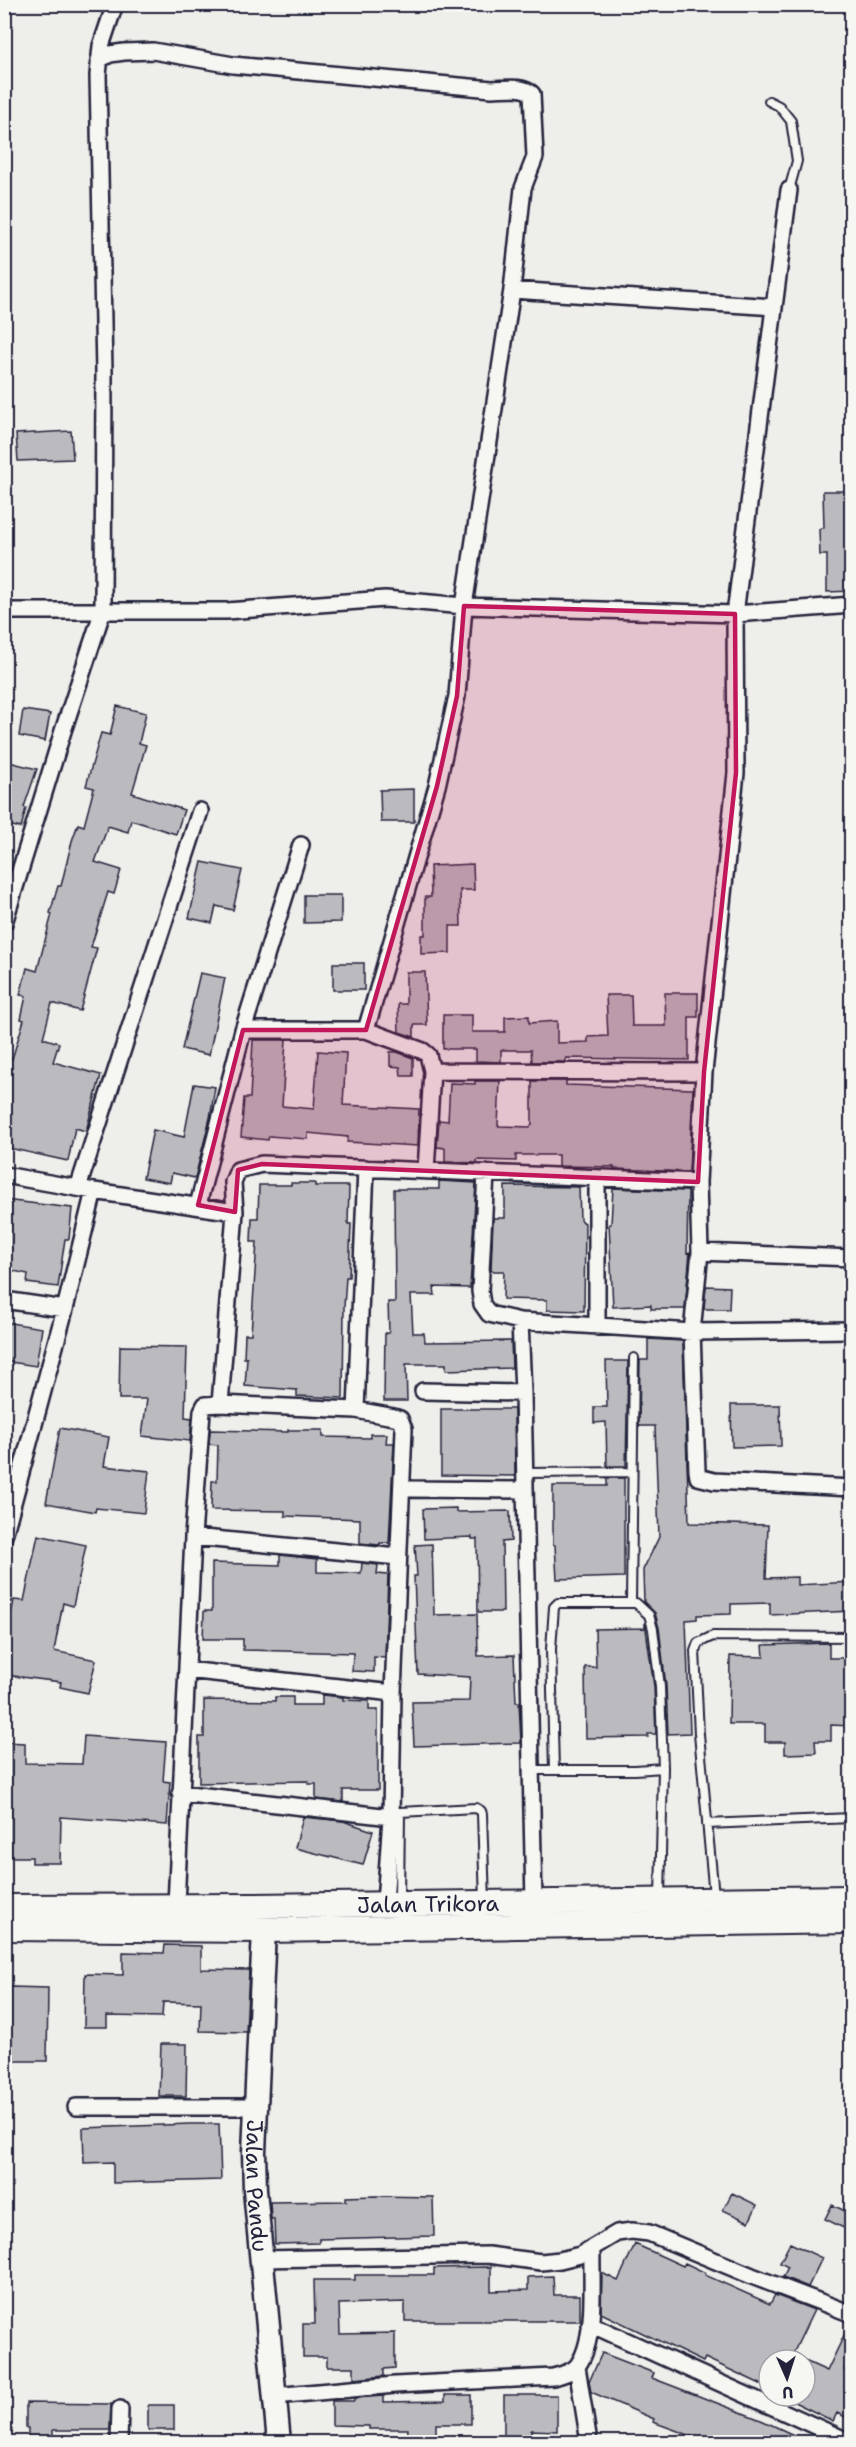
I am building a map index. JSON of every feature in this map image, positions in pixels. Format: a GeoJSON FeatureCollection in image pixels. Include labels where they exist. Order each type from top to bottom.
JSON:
{"type":"FeatureCollection","features":[{"type":"Feature","properties":{"kind":"main road","name":"Jalan Trikora"},"geometry":{"type":"LineString","coordinates":[[4,1928],[106,1917],[176,1905],[255,1906],[852,1898]]}},
{"type":"Feature","properties":{"kind":"main road","name":"Jalan Trikora"},"geometry":{"type":"LineString","coordinates":[[4,1907],[264,1930],[852,1921]]}},
{"type":"Feature","properties":{"kind":"street"},"geometry":{"type":"LineString","coordinates":[[4,923],[103,610],[104,372],[99,60],[104,33],[115,4]]}},
{"type":"Feature","properties":{"kind":"street"},"geometry":{"type":"LineString","coordinates":[[99,60],[110,54],[153,51],[233,65],[492,89],[527,90],[532,94],[534,102],[532,139],[535,157],[523,188],[512,290],[464,606],[456,696],[437,786],[366,1030]]}},
{"type":"Feature","properties":{"kind":"street"},"geometry":{"type":"LineString","coordinates":[[789,190],[735,614],[736,773],[704,1072],[698,1182],[700,1252],[692,1332],[698,1477],[714,1481],[852,1488]]}},
{"type":"Feature","properties":{"kind":"street"},"geometry":{"type":"LineString","coordinates":[[512,290],[774,307]]}},
{"type":"Feature","properties":{"kind":"street"},"geometry":{"type":"LineString","coordinates":[[4,611],[227,611],[385,599],[464,606],[735,614],[852,605]]}},
{"type":"Feature","properties":{"kind":"street"},"geometry":{"type":"LineString","coordinates":[[78,1188],[200,812]]}},
{"type":"Feature","properties":{"kind":"street"},"geometry":{"type":"LineString","coordinates":[[198,1205],[243,1030],[301,845]]}},
{"type":"Feature","properties":{"kind":"street"},"geometry":{"type":"LineString","coordinates":[[243,1030],[366,1030],[428,1055],[432,1071],[426,1171]]}},
{"type":"Feature","properties":{"kind":"street"},"geometry":{"type":"LineString","coordinates":[[432,1071],[704,1072]]}},
{"type":"Feature","properties":{"kind":"street"},"geometry":{"type":"LineString","coordinates":[[220,1404],[234,1212],[233,1182],[238,1170],[262,1164],[698,1182]]}},
{"type":"Feature","properties":{"kind":"street"},"geometry":{"type":"LineString","coordinates":[[356,1410],[366,1168]]}},
{"type":"Feature","properties":{"kind":"street"},"geometry":{"type":"LineString","coordinates":[[486,1173],[480,1291],[482,1304],[489,1314],[520,1321],[692,1332],[852,1330]]}},
{"type":"Feature","properties":{"kind":"street"},"geometry":{"type":"LineString","coordinates":[[4,1175],[234,1212]]}},
{"type":"Feature","properties":{"kind":"street"},"geometry":{"type":"LineString","coordinates":[[597,1179],[597,1327]]}},
{"type":"Feature","properties":{"kind":"street"},"geometry":{"type":"LineString","coordinates":[[4,1536],[66,1309],[94,1191]]}},
{"type":"Feature","properties":{"kind":"street"},"geometry":{"type":"LineString","coordinates":[[700,1252],[852,1258]]}},
{"type":"Feature","properties":{"kind":"street"},"geometry":{"type":"LineString","coordinates":[[4,1300],[66,1309]]}},
{"type":"Feature","properties":{"kind":"street"},"geometry":{"type":"LineString","coordinates":[[520,1321],[533,1770],[534,1903]]}},
{"type":"Feature","properties":{"kind":"street"},"geometry":{"type":"LineString","coordinates":[[423,1391],[523,1393]]}},
{"type":"Feature","properties":{"kind":"street"},"geometry":{"type":"LineString","coordinates":[[176,1905],[193,1537],[203,1408],[209,1404],[356,1410],[394,1417],[403,1423],[393,1693],[392,1903]]}},
{"type":"Feature","properties":{"kind":"street"},"geometry":{"type":"LineString","coordinates":[[410,1489],[525,1490]]}},
{"type":"Feature","properties":{"kind":"street"},"geometry":{"type":"LineString","coordinates":[[193,1537],[398,1557]]}},
{"type":"Feature","properties":{"kind":"street"},"geometry":{"type":"LineString","coordinates":[[187,1670],[393,1693]]}},
{"type":"Feature","properties":{"kind":"street"},"geometry":{"type":"LineString","coordinates":[[180,1793],[391,1817]]}},
{"type":"Feature","properties":{"kind":"street","name":"Jalan Pandu"},"geometry":{"type":"LineString","coordinates":[[264,1930],[254,2171],[260,2259],[279,2442]]}},
{"type":"Feature","properties":{"kind":"street"},"geometry":{"type":"LineString","coordinates":[[76,2106],[255,2107]]}},
{"type":"Feature","properties":{"kind":"street"},"geometry":{"type":"LineString","coordinates":[[260,2259],[488,2255],[541,2262],[580,2255],[617,2233],[632,2231],[649,2233],[852,2314]]}},
{"type":"Feature","properties":{"kind":"street"},"geometry":{"type":"LineString","coordinates":[[589,2442],[577,2367],[588,2342],[592,2248]]}},
{"type":"Feature","properties":{"kind":"street"},"geometry":{"type":"LineString","coordinates":[[590,2324],[850,2442]]}},
{"type":"Feature","properties":{"kind":"street"},"geometry":{"type":"LineString","coordinates":[[274,2396],[395,2385],[553,2377],[577,2367]]}},
{"type":"Feature","properties":{"kind":"street"},"geometry":{"type":"LineString","coordinates":[[119,2442],[120,2409]]}},
{"type":"Feature","properties":{"kind":"lane"},"geometry":{"type":"LineString","coordinates":[[769,101],[779,106],[791,121],[797,161],[789,190]]}},
{"type":"Feature","properties":{"kind":"lane"},"geometry":{"type":"LineString","coordinates":[[631,1602],[634,1358]]}},
{"type":"Feature","properties":{"kind":"lane"},"geometry":{"type":"LineString","coordinates":[[525,1473],[632,1472]]}},
{"type":"Feature","properties":{"kind":"lane"},"geometry":{"type":"LineString","coordinates":[[554,1770],[551,1649],[554,1606],[631,1602],[642,1607],[649,1615],[653,1629],[660,1688],[663,1767],[660,1901]]}},
{"type":"Feature","properties":{"kind":"lane"},"geometry":{"type":"LineString","coordinates":[[714,1900],[695,1651],[698,1643],[713,1636],[852,1636]]}},
{"type":"Feature","properties":{"kind":"lane"},"geometry":{"type":"LineString","coordinates":[[533,1770],[635,1770],[663,1767]]}},
{"type":"Feature","properties":{"kind":"lane"},"geometry":{"type":"LineString","coordinates":[[392,1903],[400,1812],[476,1808],[482,1814],[485,1903]]}},
{"type":"Feature","properties":{"kind":"lane"},"geometry":{"type":"LineString","coordinates":[[707,1824],[852,1818]]}},
{"type":"Feature","properties":{"kind":"highlighted area"},"geometry":{"type":"Polygon","coordinates":[[[464,606],[735,614],[736,773],[704,1072],[698,1182],[262,1164],[238,1170],[235,1212],[198,1205],[243,1030],[366,1030],[437,786],[457,696],[464,606]]]}},
{"type":"Feature","properties":{"kind":"building"},"geometry":{"type":"Polygon","coordinates":[[[71,431],[73,459],[18,461],[16,434],[71,431]]]}},
{"type":"Feature","properties":{"kind":"building"},"geometry":{"type":"Polygon","coordinates":[[[823,491],[852,491],[852,591],[827,592],[827,555],[820,555],[819,529],[824,528],[823,491]]]}},
{"type":"Feature","properties":{"kind":"building"},"geometry":{"type":"Polygon","coordinates":[[[117,706],[146,713],[139,743],[146,745],[132,793],[184,810],[176,834],[131,820],[128,832],[108,826],[95,862],[121,870],[114,894],[108,892],[91,947],[97,948],[80,1011],[52,1003],[43,1038],[59,1043],[53,1062],[101,1075],[86,1131],[75,1128],[68,1161],[4,1147],[4,1057],[12,1059],[24,1020],[21,1019],[26,996],[20,995],[27,968],[37,971],[52,914],[50,913],[58,886],[61,886],[72,841],[78,824],[84,826],[94,788],[86,786],[101,733],[110,735],[117,706]]]}},
{"type":"Feature","properties":{"kind":"building"},"geometry":{"type":"Polygon","coordinates":[[[23,710],[50,714],[45,741],[19,736],[23,710]]]}},
{"type":"Feature","properties":{"kind":"building"},"geometry":{"type":"Polygon","coordinates":[[[9,762],[37,769],[24,807],[26,808],[21,828],[4,824],[4,775],[9,762]]]}},
{"type":"Feature","properties":{"kind":"building"},"geometry":{"type":"Polygon","coordinates":[[[414,789],[414,822],[381,822],[380,790],[414,789]]]}},
{"type":"Feature","properties":{"kind":"building"},"geometry":{"type":"Polygon","coordinates":[[[202,862],[242,870],[233,910],[216,906],[212,923],[189,918],[202,862]]]}},
{"type":"Feature","properties":{"kind":"building"},"geometry":{"type":"Polygon","coordinates":[[[473,864],[474,890],[460,890],[461,926],[450,926],[450,953],[421,954],[421,935],[425,935],[425,897],[431,897],[430,866],[473,864]]]}},
{"type":"Feature","properties":{"kind":"building"},"geometry":{"type":"Polygon","coordinates":[[[304,895],[341,895],[341,922],[304,923],[304,895]]]}},
{"type":"Feature","properties":{"kind":"building"},"geometry":{"type":"Polygon","coordinates":[[[333,963],[364,963],[364,990],[333,990],[333,963]]]}},
{"type":"Feature","properties":{"kind":"building"},"geometry":{"type":"Polygon","coordinates":[[[406,972],[425,972],[427,1025],[414,1025],[414,1037],[399,1032],[398,1004],[406,1004],[406,972]]]}},
{"type":"Feature","properties":{"kind":"building"},"geometry":{"type":"Polygon","coordinates":[[[200,973],[225,978],[209,1055],[182,1049],[200,973]]]}},
{"type":"Feature","properties":{"kind":"building"},"geometry":{"type":"Polygon","coordinates":[[[665,993],[698,993],[698,1017],[689,1017],[689,1060],[566,1058],[566,1062],[532,1062],[531,1050],[501,1050],[501,1062],[476,1061],[476,1049],[443,1049],[443,1015],[472,1015],[472,1032],[505,1032],[505,1017],[529,1016],[529,1023],[557,1021],[557,1043],[588,1042],[588,1037],[608,1036],[606,995],[631,995],[632,1026],[666,1026],[665,993]]]}},
{"type":"Feature","properties":{"kind":"building"},"geometry":{"type":"Polygon","coordinates":[[[253,1040],[286,1040],[282,1106],[314,1109],[318,1051],[346,1053],[343,1105],[419,1109],[418,1146],[347,1142],[348,1137],[308,1133],[308,1139],[269,1136],[268,1140],[241,1137],[244,1098],[250,1098],[253,1040]]]}},
{"type":"Feature","properties":{"kind":"building"},"geometry":{"type":"Polygon","coordinates":[[[390,1052],[413,1058],[413,1076],[401,1076],[400,1067],[390,1066],[390,1052]]]}},
{"type":"Feature","properties":{"kind":"building"},"geometry":{"type":"Polygon","coordinates":[[[475,1081],[500,1081],[498,1126],[530,1127],[532,1124],[532,1081],[566,1081],[566,1085],[693,1089],[689,1172],[558,1166],[558,1155],[516,1155],[516,1161],[445,1162],[445,1148],[437,1147],[439,1120],[448,1121],[450,1083],[475,1084],[475,1081]]]}},
{"type":"Feature","properties":{"kind":"building"},"geometry":{"type":"Polygon","coordinates":[[[194,1084],[215,1087],[195,1178],[172,1173],[170,1183],[143,1178],[153,1130],[184,1137],[194,1084]]]}},
{"type":"Feature","properties":{"kind":"building"},"geometry":{"type":"Polygon","coordinates":[[[439,1181],[476,1183],[470,1288],[434,1287],[435,1295],[411,1295],[413,1333],[424,1333],[425,1342],[511,1341],[512,1368],[446,1370],[446,1364],[406,1364],[407,1401],[384,1401],[385,1333],[389,1333],[388,1302],[395,1302],[394,1189],[439,1189],[439,1181]]]}},
{"type":"Feature","properties":{"kind":"building"},"geometry":{"type":"Polygon","coordinates":[[[291,1183],[349,1186],[348,1224],[351,1224],[349,1277],[346,1277],[344,1307],[343,1398],[297,1396],[297,1390],[245,1386],[247,1358],[244,1358],[245,1334],[251,1334],[257,1242],[251,1242],[252,1218],[258,1218],[259,1185],[291,1185],[291,1183]]]}},
{"type":"Feature","properties":{"kind":"building"},"geometry":{"type":"Polygon","coordinates":[[[505,1186],[579,1187],[580,1220],[585,1223],[584,1311],[547,1310],[547,1300],[503,1299],[504,1271],[491,1271],[493,1218],[505,1218],[505,1186]]]}},
{"type":"Feature","properties":{"kind":"building"},"geometry":{"type":"Polygon","coordinates":[[[613,1188],[688,1191],[687,1253],[690,1252],[685,1309],[651,1309],[651,1305],[613,1307],[609,1224],[611,1224],[613,1188]]]}},
{"type":"Feature","properties":{"kind":"building"},"geometry":{"type":"Polygon","coordinates":[[[4,1200],[72,1208],[69,1239],[65,1239],[58,1287],[27,1283],[28,1274],[4,1269],[4,1200]]]}},
{"type":"Feature","properties":{"kind":"building"},"geometry":{"type":"Polygon","coordinates":[[[706,1286],[730,1287],[729,1309],[704,1309],[706,1286]]]}},
{"type":"Feature","properties":{"kind":"building"},"geometry":{"type":"Polygon","coordinates":[[[4,1322],[42,1328],[36,1366],[4,1361],[4,1322]]]}},
{"type":"Feature","properties":{"kind":"building"},"geometry":{"type":"Polygon","coordinates":[[[648,1339],[683,1341],[689,1523],[768,1525],[766,1578],[797,1577],[797,1585],[852,1582],[852,1611],[770,1615],[770,1603],[731,1604],[731,1614],[697,1615],[697,1619],[686,1620],[690,1733],[668,1734],[666,1686],[659,1628],[655,1613],[644,1602],[643,1570],[659,1537],[655,1426],[639,1426],[640,1360],[648,1360],[648,1339]]]}},
{"type":"Feature","properties":{"kind":"building"},"geometry":{"type":"Polygon","coordinates":[[[120,1346],[187,1347],[185,1417],[192,1418],[190,1441],[142,1436],[147,1399],[119,1399],[120,1346]]]}},
{"type":"Feature","properties":{"kind":"building"},"geometry":{"type":"Polygon","coordinates":[[[606,1361],[628,1361],[626,1466],[607,1466],[606,1422],[594,1423],[594,1407],[607,1407],[606,1361]]]}},
{"type":"Feature","properties":{"kind":"building"},"geometry":{"type":"Polygon","coordinates":[[[731,1405],[780,1405],[781,1446],[732,1447],[731,1405]]]}},
{"type":"Feature","properties":{"kind":"building"},"geometry":{"type":"Polygon","coordinates":[[[441,1409],[514,1409],[515,1476],[441,1475],[441,1409]]]}},
{"type":"Feature","properties":{"kind":"building"},"geometry":{"type":"Polygon","coordinates":[[[60,1428],[109,1437],[104,1466],[149,1471],[144,1513],[96,1508],[95,1512],[46,1503],[60,1428]]]}},
{"type":"Feature","properties":{"kind":"building"},"geometry":{"type":"Polygon","coordinates":[[[210,1430],[288,1432],[288,1430],[323,1430],[323,1437],[370,1438],[370,1434],[387,1434],[386,1443],[394,1443],[389,1543],[379,1545],[360,1543],[360,1519],[285,1516],[285,1511],[211,1510],[212,1481],[217,1481],[218,1445],[209,1444],[210,1430]]]}},
{"type":"Feature","properties":{"kind":"building"},"geometry":{"type":"Polygon","coordinates":[[[607,1478],[624,1478],[624,1577],[557,1579],[555,1545],[553,1545],[553,1486],[607,1486],[607,1478]]]}},
{"type":"Feature","properties":{"kind":"building"},"geometry":{"type":"Polygon","coordinates":[[[456,1508],[456,1512],[510,1511],[511,1541],[502,1542],[503,1612],[478,1612],[477,1539],[472,1539],[472,1537],[424,1539],[423,1509],[456,1508]]]}},
{"type":"Feature","properties":{"kind":"building"},"geometry":{"type":"Polygon","coordinates":[[[38,1535],[86,1545],[73,1606],[63,1603],[54,1651],[96,1660],[88,1693],[60,1687],[61,1682],[5,1675],[10,1635],[7,1634],[14,1600],[24,1601],[38,1535]]]}},
{"type":"Feature","properties":{"kind":"building"},"geometry":{"type":"Polygon","coordinates":[[[432,1544],[434,1615],[477,1614],[478,1656],[514,1655],[521,1743],[414,1746],[412,1702],[469,1701],[470,1677],[418,1674],[415,1545],[432,1544]]]}},
{"type":"Feature","properties":{"kind":"building"},"geometry":{"type":"Polygon","coordinates":[[[280,1555],[317,1559],[317,1572],[361,1573],[362,1563],[378,1565],[377,1574],[388,1575],[385,1658],[374,1657],[374,1672],[352,1671],[353,1653],[243,1650],[243,1639],[203,1639],[204,1611],[212,1611],[212,1563],[280,1565],[280,1555]]]}},
{"type":"Feature","properties":{"kind":"building"},"geometry":{"type":"Polygon","coordinates":[[[645,1622],[654,1687],[656,1734],[648,1734],[648,1737],[586,1738],[585,1667],[596,1667],[595,1629],[645,1628],[645,1622]]]}},
{"type":"Feature","properties":{"kind":"building"},"geometry":{"type":"Polygon","coordinates":[[[829,1643],[829,1658],[852,1658],[852,1726],[831,1725],[831,1741],[815,1741],[816,1753],[785,1754],[785,1742],[765,1742],[765,1724],[729,1724],[730,1656],[764,1657],[763,1645],[829,1643]]]}},
{"type":"Feature","properties":{"kind":"building"},"geometry":{"type":"Polygon","coordinates":[[[322,1695],[343,1697],[343,1700],[369,1701],[369,1710],[378,1710],[378,1790],[343,1790],[343,1802],[316,1799],[316,1784],[308,1784],[308,1781],[199,1783],[199,1737],[204,1737],[204,1700],[275,1701],[275,1697],[293,1697],[293,1705],[322,1705],[322,1695]]]}},
{"type":"Feature","properties":{"kind":"building"},"geometry":{"type":"Polygon","coordinates":[[[84,1736],[166,1742],[163,1781],[170,1782],[167,1825],[61,1817],[60,1863],[32,1863],[32,1857],[4,1857],[4,1742],[25,1743],[25,1763],[82,1764],[84,1736]]]}},
{"type":"Feature","properties":{"kind":"building"},"geometry":{"type":"Polygon","coordinates":[[[303,1817],[343,1821],[373,1831],[363,1865],[295,1848],[303,1817]]]}},
{"type":"Feature","properties":{"kind":"building"},"geometry":{"type":"Polygon","coordinates":[[[165,1945],[201,1946],[201,1969],[249,1970],[246,2032],[200,2031],[201,2003],[163,2002],[162,2017],[107,2016],[107,2027],[84,2027],[85,1974],[123,1975],[123,1952],[164,1953],[165,1945]]]}},
{"type":"Feature","properties":{"kind":"building"},"geometry":{"type":"Polygon","coordinates":[[[10,1987],[48,1988],[47,2061],[8,2061],[10,1987]]]}},
{"type":"Feature","properties":{"kind":"building"},"geometry":{"type":"Polygon","coordinates":[[[161,2044],[187,2044],[186,2096],[159,2096],[161,2044]]]}},
{"type":"Feature","properties":{"kind":"building"},"geometry":{"type":"Polygon","coordinates":[[[219,2124],[221,2180],[113,2183],[113,2162],[84,2163],[83,2128],[219,2124]]]}},
{"type":"Feature","properties":{"kind":"building"},"geometry":{"type":"Polygon","coordinates":[[[732,2193],[757,2205],[749,2222],[723,2210],[732,2193]]]}},
{"type":"Feature","properties":{"kind":"building"},"geometry":{"type":"Polygon","coordinates":[[[346,2197],[433,2197],[434,2236],[319,2239],[319,2243],[275,2244],[274,2219],[271,2219],[270,2202],[346,2201],[346,2197]]]}},
{"type":"Feature","properties":{"kind":"building"},"geometry":{"type":"Polygon","coordinates":[[[832,2205],[852,2214],[852,2232],[825,2219],[832,2205]]]}},
{"type":"Feature","properties":{"kind":"building"},"geometry":{"type":"Polygon","coordinates":[[[790,2243],[822,2258],[808,2287],[783,2277],[788,2267],[780,2263],[790,2243]]]}},
{"type":"Feature","properties":{"kind":"building"},"geometry":{"type":"Polygon","coordinates":[[[635,2244],[683,2266],[685,2263],[706,2273],[705,2275],[770,2304],[775,2295],[814,2310],[796,2348],[757,2348],[757,2382],[705,2358],[703,2362],[601,2313],[602,2273],[618,2281],[635,2244]]]}},
{"type":"Feature","properties":{"kind":"building"},"geometry":{"type":"Polygon","coordinates":[[[491,2267],[491,2291],[528,2290],[528,2277],[553,2276],[554,2295],[580,2295],[580,2321],[405,2321],[405,2302],[339,2304],[340,2334],[395,2333],[395,2368],[384,2369],[384,2376],[354,2379],[354,2367],[327,2367],[327,2357],[303,2357],[303,2324],[315,2324],[314,2280],[355,2280],[355,2275],[434,2275],[434,2268],[491,2267]]]}},
{"type":"Feature","properties":{"kind":"building"},"geometry":{"type":"Polygon","coordinates":[[[850,2323],[852,2354],[844,2370],[852,2374],[852,2420],[837,2413],[833,2421],[806,2408],[817,2408],[817,2366],[827,2371],[850,2323]]]}},
{"type":"Feature","properties":{"kind":"building"},"geometry":{"type":"Polygon","coordinates":[[[602,2353],[654,2373],[652,2378],[761,2420],[809,2442],[708,2442],[653,2422],[654,2419],[591,2392],[589,2382],[602,2353]]]}},
{"type":"Feature","properties":{"kind":"building"},"geometry":{"type":"Polygon","coordinates":[[[445,2395],[471,2395],[471,2424],[436,2424],[436,2442],[407,2442],[408,2429],[369,2429],[369,2426],[332,2425],[332,2401],[354,2401],[354,2398],[384,2396],[384,2402],[445,2401],[445,2395]]]}},
{"type":"Feature","properties":{"kind":"building"},"geometry":{"type":"Polygon","coordinates":[[[504,2395],[557,2395],[557,2431],[531,2430],[531,2437],[504,2437],[504,2395]]]}},
{"type":"Feature","properties":{"kind":"building"},"geometry":{"type":"Polygon","coordinates":[[[26,2403],[111,2404],[110,2430],[53,2430],[53,2442],[28,2442],[26,2403]]]}},
{"type":"Feature","properties":{"kind":"building"},"geometry":{"type":"Polygon","coordinates":[[[148,2405],[174,2405],[174,2430],[148,2430],[148,2405]]]}}]}
